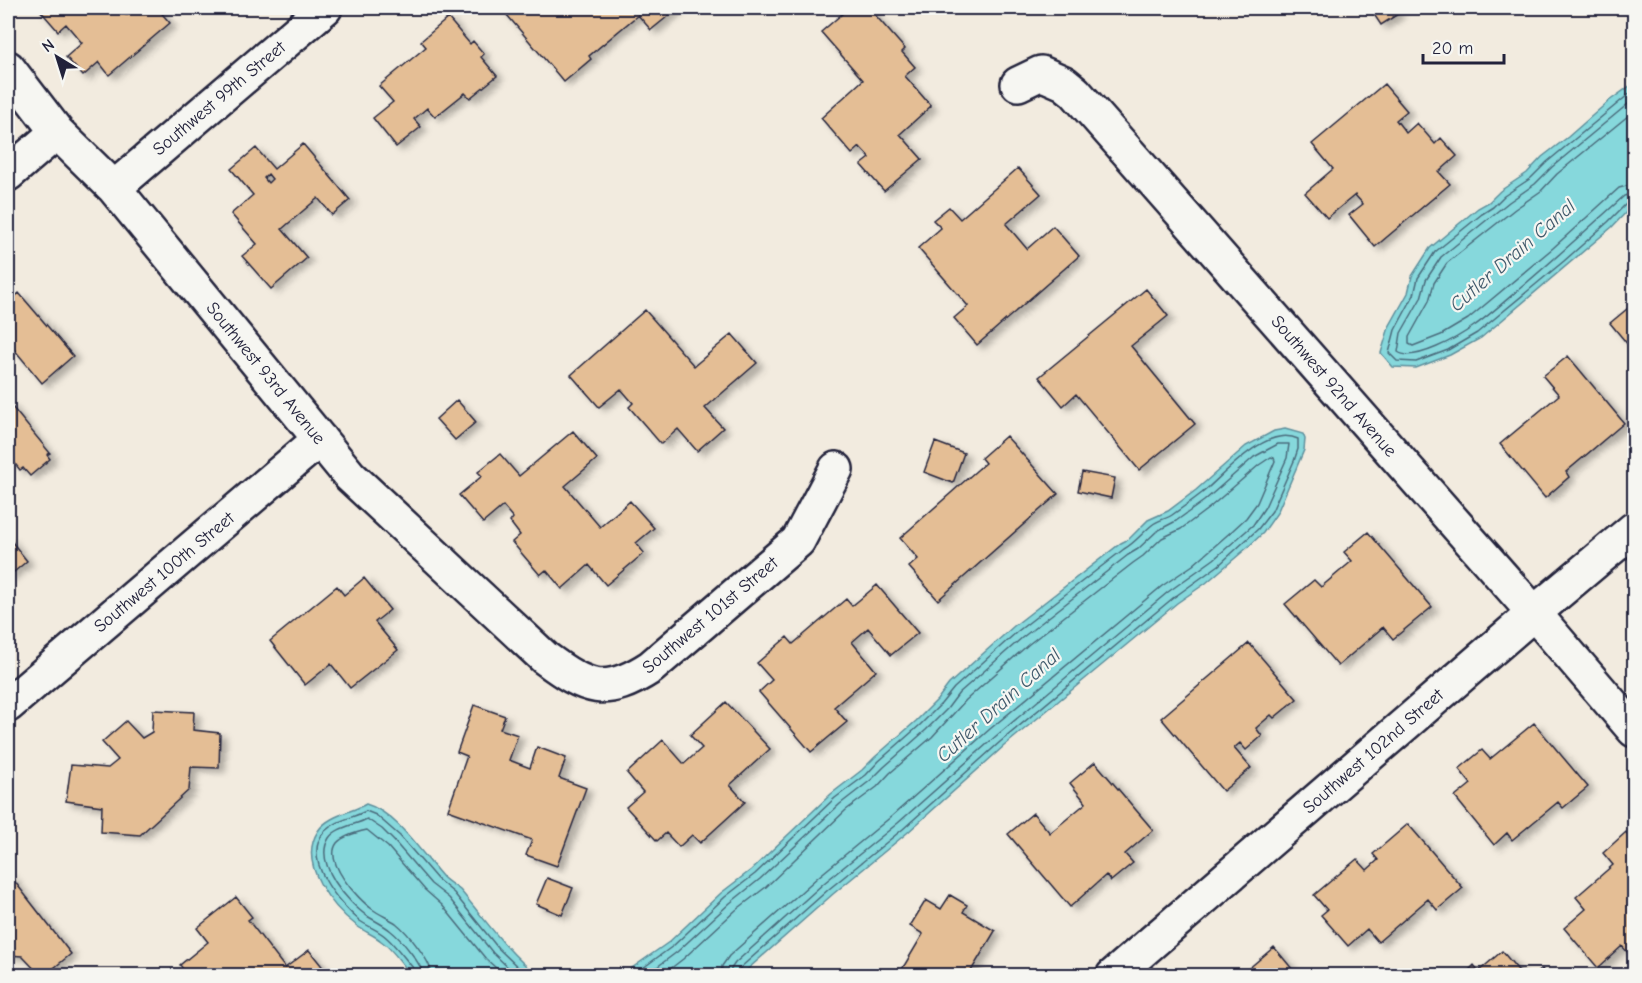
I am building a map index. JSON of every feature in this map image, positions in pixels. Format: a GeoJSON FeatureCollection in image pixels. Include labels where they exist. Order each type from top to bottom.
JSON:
{"type":"FeatureCollection","features":[{"type":"Feature","properties":{"kind":"street","name":"Southwest 99th Street"},"geometry":{"type":"LineString","coordinates":[[114,188],[325,8]]}},
{"type":"Feature","properties":{"kind":"street","name":"Southwest 93rd Avenue"},"geometry":{"type":"LineString","coordinates":[[8,68],[57,132],[114,188],[350,476],[545,658]]}},
{"type":"Feature","properties":{"kind":"street","name":"Southwest 92nd Avenue"},"geometry":{"type":"LineString","coordinates":[[1018,84],[1041,73],[1064,83],[1075,92],[1635,730]]}},
{"type":"Feature","properties":{"kind":"street"},"geometry":{"type":"LineString","coordinates":[[8,174],[57,132]]}},
{"type":"Feature","properties":{"kind":"street","name":"Southwest 100th Street"},"geometry":{"type":"LineString","coordinates":[[8,705],[320,439]]}},
{"type":"Feature","properties":{"kind":"street","name":"Southwest 101st Street"},"geometry":{"type":"LineString","coordinates":[[545,658],[572,677],[601,687],[614,686],[645,671],[798,541],[836,469]]}},
{"type":"Feature","properties":{"kind":"street","name":"Southwest 102nd Street"},"geometry":{"type":"LineString","coordinates":[[1113,975],[1635,529]]}},
{"type":"Feature","properties":{"kind":"water","name":"Cutler Drain Canal"},"geometry":{"type":"Polygon","coordinates":[[[1634,83],[1634,204],[1612,227],[1481,338],[1450,355],[1416,368],[1393,367],[1381,353],[1389,327],[1408,293],[1412,276],[1430,248],[1478,208],[1527,173],[1542,157],[1634,83]]]}},
{"type":"Feature","properties":{"kind":"water","name":"Cutler Drain Canal"},"geometry":{"type":"Polygon","coordinates":[[[1285,429],[1303,434],[1304,450],[1277,513],[1263,533],[1206,583],[1177,603],[1004,746],[907,833],[741,975],[622,975],[669,942],[721,893],[751,870],[831,794],[862,770],[916,721],[949,684],[1014,626],[1129,539],[1148,520],[1168,511],[1196,490],[1246,446],[1274,431],[1285,429]]]}},
{"type":"Feature","properties":{"kind":"water"},"geometry":{"type":"Polygon","coordinates":[[[366,804],[388,816],[408,835],[444,878],[460,890],[506,945],[537,975],[412,975],[385,944],[360,928],[337,908],[320,884],[315,871],[312,857],[313,844],[318,831],[327,822],[366,804]]]}},
{"type":"Feature","properties":{"kind":"building"},"geometry":{"type":"Polygon","coordinates":[[[38,8],[119,8],[126,15],[135,8],[157,8],[170,23],[109,75],[99,62],[83,76],[66,57],[82,43],[66,24],[58,31],[38,8]]]}},
{"type":"Feature","properties":{"kind":"building"},"geometry":{"type":"Polygon","coordinates":[[[501,8],[678,8],[651,30],[638,15],[589,56],[591,59],[564,82],[501,8]]]}},
{"type":"Feature","properties":{"kind":"building"},"geometry":{"type":"Polygon","coordinates":[[[849,8],[869,8],[905,49],[902,52],[915,67],[905,76],[931,106],[900,134],[922,159],[884,191],[861,165],[870,158],[860,147],[852,154],[821,118],[863,80],[821,32],[849,8]]]}},
{"type":"Feature","properties":{"kind":"building"},"geometry":{"type":"Polygon","coordinates":[[[1394,8],[1398,14],[1381,25],[1371,10],[1394,8]]]}},
{"type":"Feature","properties":{"kind":"building"},"geometry":{"type":"Polygon","coordinates":[[[448,18],[470,44],[473,41],[484,54],[481,57],[497,76],[470,98],[465,93],[435,117],[427,108],[414,119],[421,127],[396,147],[373,118],[393,102],[379,86],[426,47],[421,41],[448,18]]]}},
{"type":"Feature","properties":{"kind":"building"},"geometry":{"type":"Polygon","coordinates":[[[1384,84],[1407,111],[1396,120],[1406,133],[1417,123],[1435,144],[1441,138],[1457,156],[1439,172],[1450,184],[1375,247],[1349,215],[1363,204],[1355,195],[1327,218],[1305,193],[1333,169],[1312,144],[1384,84]]]}},
{"type":"Feature","properties":{"kind":"building"},"geometry":{"type":"Polygon","coordinates":[[[303,144],[350,200],[332,215],[318,198],[282,229],[307,258],[271,289],[242,256],[257,244],[231,214],[253,195],[231,169],[256,148],[274,169],[303,144]],[[268,174],[264,178],[268,183],[272,179],[268,174]]]}},
{"type":"Feature","properties":{"kind":"building"},"geometry":{"type":"Polygon","coordinates":[[[1018,168],[1041,194],[1006,224],[1027,249],[1053,226],[1079,256],[977,345],[954,318],[968,306],[918,248],[941,228],[933,220],[949,207],[960,219],[1018,168]]]}},
{"type":"Feature","properties":{"kind":"building"},"geometry":{"type":"Polygon","coordinates":[[[1146,289],[1168,316],[1131,346],[1195,424],[1139,470],[1076,394],[1063,406],[1039,377],[1146,289]]]}},
{"type":"Feature","properties":{"kind":"building"},"geometry":{"type":"Polygon","coordinates":[[[19,293],[73,356],[42,383],[8,342],[8,303],[19,293]]]}},
{"type":"Feature","properties":{"kind":"building"},"geometry":{"type":"Polygon","coordinates":[[[1634,305],[1634,352],[1610,323],[1634,305]]]}},
{"type":"Feature","properties":{"kind":"building"},"geometry":{"type":"Polygon","coordinates":[[[645,310],[694,366],[732,334],[757,363],[705,408],[723,428],[697,451],[678,429],[661,444],[629,407],[633,403],[621,389],[599,407],[571,375],[645,310]]]}},
{"type":"Feature","properties":{"kind":"building"},"geometry":{"type":"Polygon","coordinates":[[[1568,356],[1624,423],[1566,472],[1569,477],[1545,498],[1500,444],[1559,395],[1543,376],[1568,356]]]}},
{"type":"Feature","properties":{"kind":"building"},"geometry":{"type":"Polygon","coordinates":[[[457,400],[476,422],[455,440],[436,419],[457,400]]]}},
{"type":"Feature","properties":{"kind":"building"},"geometry":{"type":"Polygon","coordinates":[[[8,402],[50,453],[47,455],[50,459],[30,476],[23,468],[20,470],[8,455],[8,402]]]}},
{"type":"Feature","properties":{"kind":"building"},"geometry":{"type":"Polygon","coordinates":[[[573,431],[597,459],[565,486],[600,527],[630,501],[654,528],[636,543],[644,553],[606,585],[589,565],[562,589],[546,570],[540,575],[512,542],[520,535],[510,522],[513,518],[503,506],[483,523],[459,495],[482,476],[478,472],[500,454],[519,476],[573,431]]]}},
{"type":"Feature","properties":{"kind":"building"},"geometry":{"type":"Polygon","coordinates":[[[1006,436],[1058,494],[938,600],[909,567],[918,559],[900,538],[985,463],[981,458],[1006,436]]]}},
{"type":"Feature","properties":{"kind":"building"},"geometry":{"type":"Polygon","coordinates":[[[935,442],[964,453],[953,483],[924,472],[935,442]]]}},
{"type":"Feature","properties":{"kind":"building"},"geometry":{"type":"Polygon","coordinates":[[[1082,472],[1115,478],[1111,498],[1078,491],[1082,472]]]}},
{"type":"Feature","properties":{"kind":"building"},"geometry":{"type":"Polygon","coordinates":[[[1368,532],[1432,607],[1393,639],[1383,627],[1338,666],[1285,604],[1314,580],[1321,587],[1352,561],[1344,552],[1368,532]]]}},
{"type":"Feature","properties":{"kind":"building"},"geometry":{"type":"Polygon","coordinates":[[[8,537],[27,561],[8,577],[8,537]]]}},
{"type":"Feature","properties":{"kind":"building"},"geometry":{"type":"Polygon","coordinates":[[[364,578],[390,610],[375,622],[398,650],[350,688],[331,664],[305,685],[270,641],[337,586],[344,595],[364,578]]]}},
{"type":"Feature","properties":{"kind":"building"},"geometry":{"type":"Polygon","coordinates":[[[877,585],[918,633],[891,655],[868,628],[852,642],[876,671],[834,707],[847,722],[811,752],[759,692],[772,680],[757,663],[787,637],[793,644],[846,599],[852,606],[877,585]]]}},
{"type":"Feature","properties":{"kind":"building"},"geometry":{"type":"Polygon","coordinates":[[[1249,643],[1297,699],[1274,718],[1271,715],[1256,728],[1262,736],[1246,750],[1240,743],[1234,748],[1251,768],[1223,791],[1161,718],[1249,643]]]}},
{"type":"Feature","properties":{"kind":"building"},"geometry":{"type":"Polygon","coordinates":[[[726,702],[770,749],[730,785],[745,802],[700,843],[692,835],[679,847],[666,833],[657,841],[626,807],[643,792],[627,773],[663,740],[684,764],[702,748],[690,735],[726,702]]]}},
{"type":"Feature","properties":{"kind":"building"},"geometry":{"type":"Polygon","coordinates":[[[474,705],[505,716],[500,729],[518,735],[509,760],[530,768],[537,747],[566,758],[559,778],[586,788],[557,866],[526,855],[532,840],[448,810],[467,756],[457,752],[474,705]]]}},
{"type":"Feature","properties":{"kind":"building"},"geometry":{"type":"Polygon","coordinates":[[[153,710],[194,712],[193,730],[220,733],[219,768],[191,767],[189,790],[140,835],[101,832],[102,806],[66,801],[71,765],[108,768],[118,760],[102,742],[126,721],[142,738],[152,732],[153,710]]]}},
{"type":"Feature","properties":{"kind":"building"},"geometry":{"type":"Polygon","coordinates":[[[1534,723],[1588,787],[1563,808],[1558,802],[1512,840],[1507,833],[1494,845],[1455,797],[1471,784],[1459,769],[1482,750],[1490,759],[1534,723]]]}},
{"type":"Feature","properties":{"kind":"building"},"geometry":{"type":"Polygon","coordinates":[[[1095,762],[1153,830],[1125,854],[1133,863],[1111,881],[1106,875],[1070,907],[1008,834],[1033,813],[1050,833],[1086,803],[1070,783],[1095,762]]]}},
{"type":"Feature","properties":{"kind":"building"},"geometry":{"type":"Polygon","coordinates":[[[1408,824],[1463,888],[1437,910],[1428,899],[1378,942],[1367,929],[1348,946],[1321,915],[1327,910],[1314,895],[1357,859],[1367,870],[1378,860],[1373,854],[1408,824]]]}},
{"type":"Feature","properties":{"kind":"building"},"geometry":{"type":"Polygon","coordinates":[[[1626,832],[1634,843],[1634,951],[1630,955],[1622,946],[1598,968],[1564,928],[1586,909],[1576,897],[1613,865],[1603,853],[1626,832]]]}},
{"type":"Feature","properties":{"kind":"building"},"geometry":{"type":"Polygon","coordinates":[[[8,873],[71,954],[44,976],[41,976],[22,956],[8,955],[8,873]]]}},
{"type":"Feature","properties":{"kind":"building"},"geometry":{"type":"Polygon","coordinates":[[[547,878],[573,888],[562,915],[536,904],[547,878]]]}},
{"type":"Feature","properties":{"kind":"building"},"geometry":{"type":"Polygon","coordinates":[[[950,895],[967,905],[963,912],[995,931],[968,976],[898,976],[923,934],[910,926],[926,900],[941,909],[950,895]]]}},
{"type":"Feature","properties":{"kind":"building"},"geometry":{"type":"Polygon","coordinates":[[[236,897],[252,917],[248,920],[285,968],[309,950],[329,975],[188,976],[180,965],[208,942],[197,928],[236,897]]]}},
{"type":"Feature","properties":{"kind":"building"},"geometry":{"type":"Polygon","coordinates":[[[1274,947],[1298,976],[1240,976],[1274,947]]]}},
{"type":"Feature","properties":{"kind":"building"},"geometry":{"type":"Polygon","coordinates":[[[1502,951],[1523,976],[1463,976],[1474,965],[1479,971],[1502,951]]]}},
{"type":"Feature","properties":{"kind":"building"},"geometry":{"type":"Polygon","coordinates":[[[1542,969],[1547,976],[1534,976],[1542,969]]]}}]}
